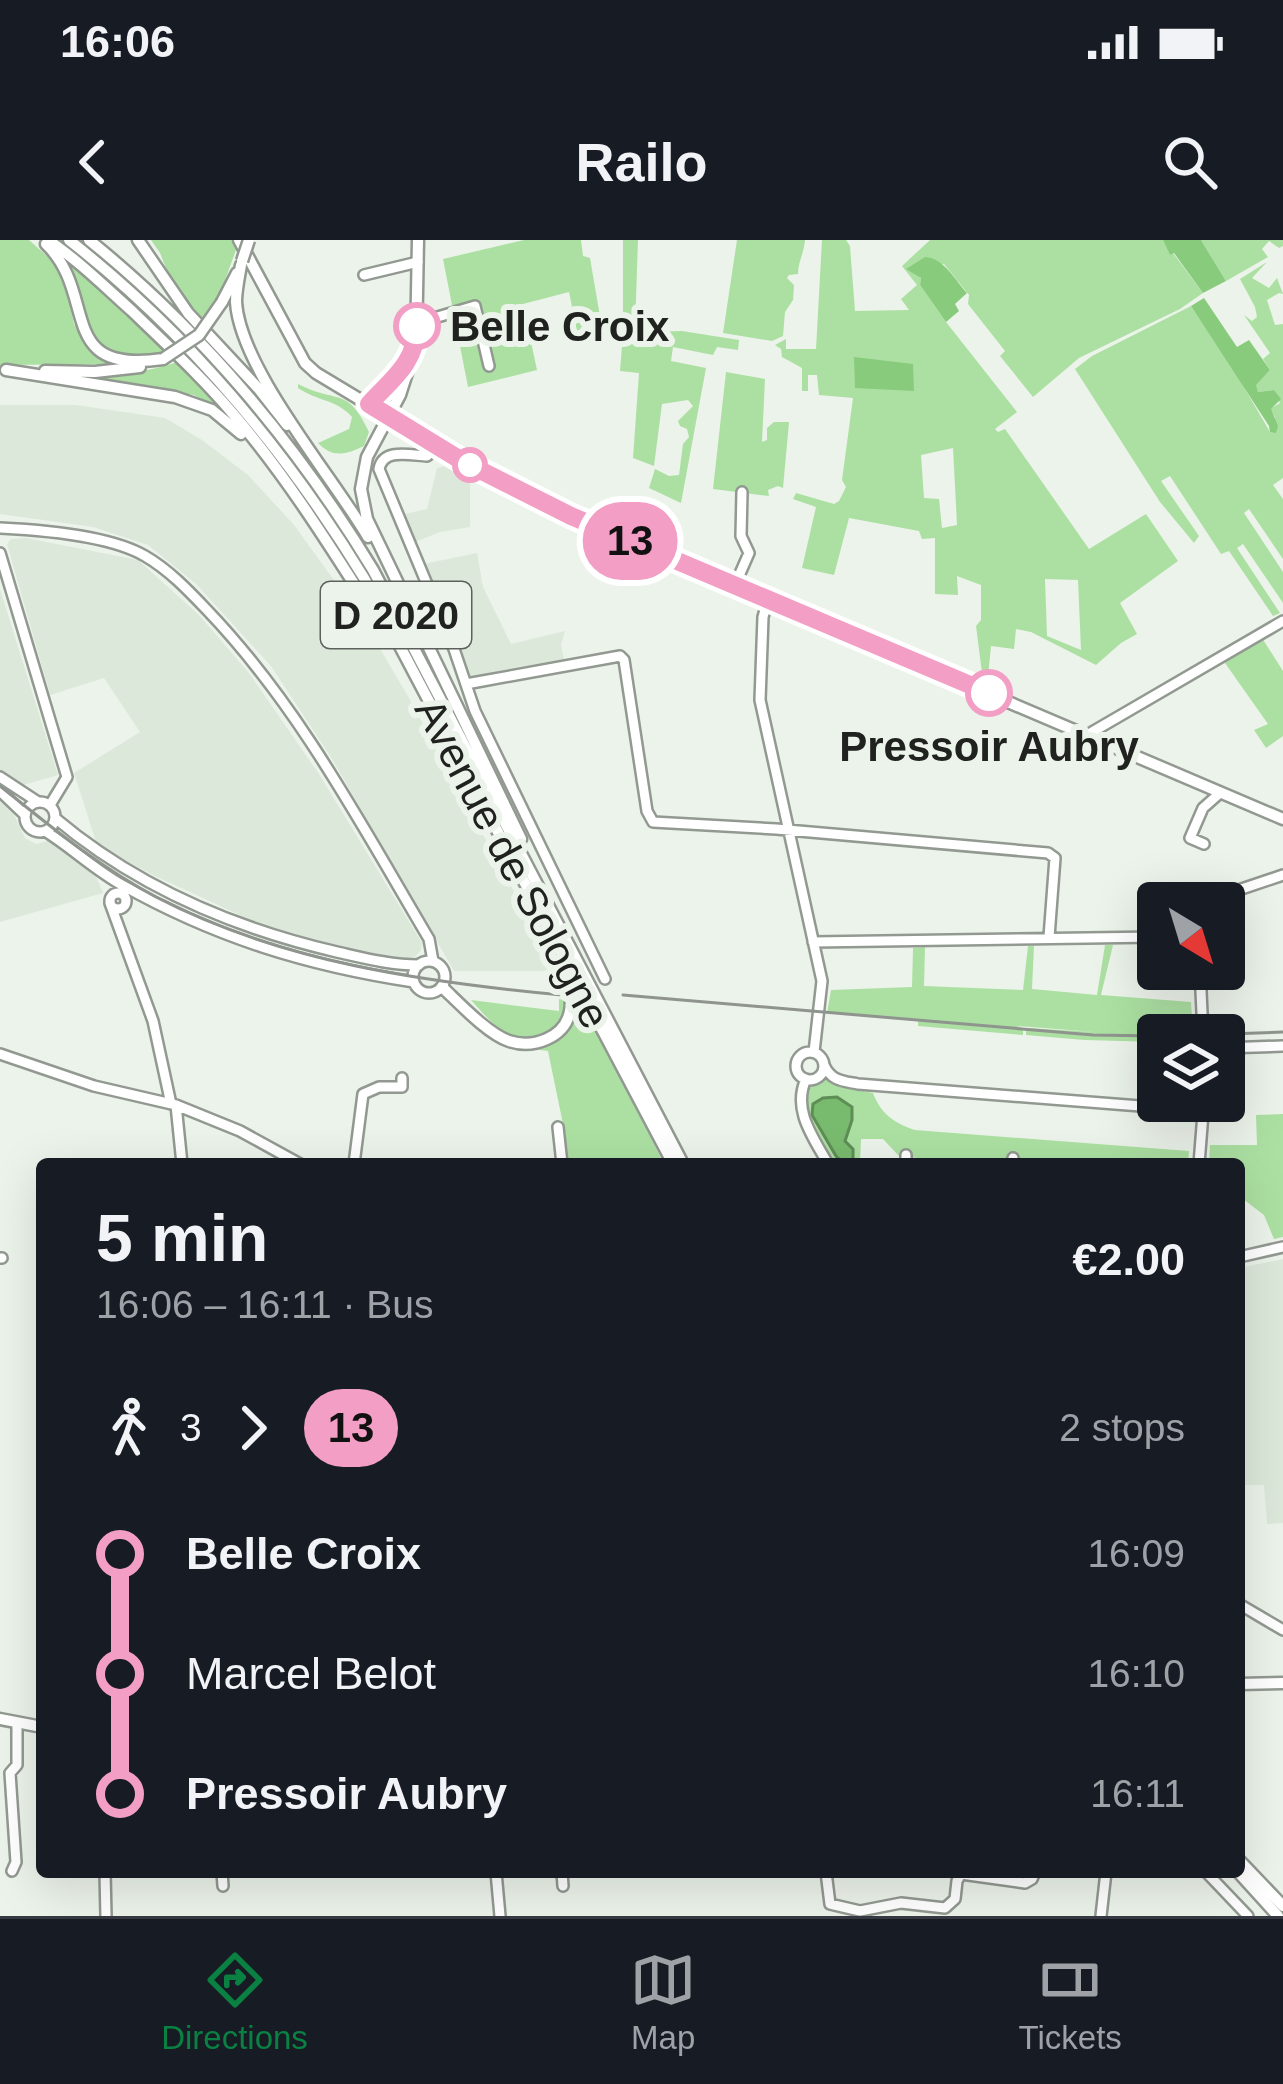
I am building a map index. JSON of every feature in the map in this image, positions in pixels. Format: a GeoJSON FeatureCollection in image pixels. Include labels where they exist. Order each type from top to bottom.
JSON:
{"type":"FeatureCollection","features":[{"type":"Feature","properties":{"kind":"main road"},"geometry":{"type":"LineString","coordinates":[[45,240],[66,269],[77,314],[93,346],[120,361],[163,358]]}},
{"type":"Feature","properties":{"kind":"main road"},"geometry":{"type":"LineString","coordinates":[[45,240],[73,257],[202,379],[271,461],[423,692]]}},
{"type":"Feature","properties":{"kind":"main road","name":"Avenue de Sologne"},"geometry":{"type":"LineString","coordinates":[[69,240],[174,333],[240,404],[285,459],[364,578],[670,1158]]}},
{"type":"Feature","properties":{"kind":"main road","name":"Avenue de Sologne"},"geometry":{"type":"LineString","coordinates":[[89,240],[201,344],[279,434],[340,517],[373,570],[680,1158]]}},
{"type":"Feature","properties":{"kind":"main road"},"geometry":{"type":"LineString","coordinates":[[138,240],[188,313],[258,388],[338,488]]}},
{"type":"Feature","properties":{"kind":"main road"},"geometry":{"type":"LineString","coordinates":[[239,240],[300,357],[316,373],[518,491],[1283,819]]}},
{"type":"Feature","properties":{"kind":"main road"},"geometry":{"type":"LineString","coordinates":[[249,240],[236,301],[245,337],[276,396],[374,546],[419,628]]}},
{"type":"Feature","properties":{"kind":"main road"},"geometry":{"type":"LineString","coordinates":[[418,240],[416,345],[393,419],[373,442],[361,489],[367,520],[622,1048]]}},
{"type":"Feature","properties":{"kind":"main road"},"geometry":{"type":"LineString","coordinates":[[3,370],[95,372],[150,365],[199,334],[223,302],[242,263]]}},
{"type":"Feature","properties":{"kind":"main road"},"geometry":{"type":"LineString","coordinates":[[369,404],[404,368],[416,345]]}},
{"type":"Feature","properties":{"kind":"main road"},"geometry":{"type":"LineString","coordinates":[[3,370],[175,398],[212,410],[233,425],[292,492]]}},
{"type":"Feature","properties":{"kind":"main road"},"geometry":{"type":"LineString","coordinates":[[442,987],[514,1043],[543,1042],[565,1024],[571,1008],[567,980],[495,826]]}},
{"type":"Feature","properties":{"kind":"main road"},"geometry":{"type":"LineString","coordinates":[[1245,1684],[1283,1683]]}},
{"type":"Feature","properties":{"kind":"main road"},"geometry":{"type":"LineString","coordinates":[[0,1719],[36,1726]]}},
{"type":"Feature","properties":{"kind":"main road"},"geometry":{"type":"LineString","coordinates":[[1245,1867],[1280,1908]]}},
{"type":"Feature","properties":{"kind":"main road"},"geometry":{"type":"LineString","coordinates":[[1245,1878],[1280,1908]]}},
{"type":"Feature","properties":{"kind":"street"},"geometry":{"type":"LineString","coordinates":[[364,274],[418,262]]}},
{"type":"Feature","properties":{"kind":"street"},"geometry":{"type":"LineString","coordinates":[[417,323],[475,306],[488,366]]}},
{"type":"Feature","properties":{"kind":"street"},"geometry":{"type":"LineString","coordinates":[[438,446],[427,456],[388,455],[380,469],[476,711],[605,979]]}},
{"type":"Feature","properties":{"kind":"street"},"geometry":{"type":"LineString","coordinates":[[735,585],[748,553],[741,536],[742,492]]}},
{"type":"Feature","properties":{"kind":"street"},"geometry":{"type":"LineString","coordinates":[[0,528],[99,540],[141,553],[172,575],[230,635],[289,711],[430,940],[433,961],[445,972],[445,981],[434,992],[424,992],[414,982],[282,956],[220,933],[119,884],[46,831],[31,829],[26,815],[0,791]]}},
{"type":"Feature","properties":{"kind":"street"},"geometry":{"type":"LineString","coordinates":[[0,554],[67,777],[44,804],[30,806],[26,815]]}},
{"type":"Feature","properties":{"kind":"street"},"geometry":{"type":"LineString","coordinates":[[769,600],[763,616],[760,700],[822,981],[814,1052]]}},
{"type":"Feature","properties":{"kind":"street"},"geometry":{"type":"LineString","coordinates":[[1087,735],[1283,621]]}},
{"type":"Feature","properties":{"kind":"street"},"geometry":{"type":"LineString","coordinates":[[466,684],[620,656],[652,822],[1048,853],[1055,858],[1049,938]]}},
{"type":"Feature","properties":{"kind":"street"},"geometry":{"type":"LineString","coordinates":[[0,777],[44,804],[92,848],[135,875],[231,922],[390,964],[433,961]]}},
{"type":"Feature","properties":{"kind":"street"},"geometry":{"type":"LineString","coordinates":[[1204,844],[1190,838],[1204,808],[1220,793]]}},
{"type":"Feature","properties":{"kind":"street"},"geometry":{"type":"LineString","coordinates":[[46,831],[56,818]]}},
{"type":"Feature","properties":{"kind":"street"},"geometry":{"type":"LineString","coordinates":[[1245,888],[1283,875]]}},
{"type":"Feature","properties":{"kind":"street"},"geometry":{"type":"LineString","coordinates":[[110,904],[153,1021],[181,1158]]}},
{"type":"Feature","properties":{"kind":"street"},"geometry":{"type":"LineString","coordinates":[[813,942],[1137,938]]}},
{"type":"Feature","properties":{"kind":"street"},"geometry":{"type":"LineString","coordinates":[[414,982],[418,965]]}},
{"type":"Feature","properties":{"kind":"street"},"geometry":{"type":"LineString","coordinates":[[1245,1047],[1283,1046]]}},
{"type":"Feature","properties":{"kind":"street"},"geometry":{"type":"LineString","coordinates":[[806,1079],[797,1071],[797,1060],[805,1052],[814,1052],[831,1076],[858,1084],[1137,1102]]}},
{"type":"Feature","properties":{"kind":"street"},"geometry":{"type":"LineString","coordinates":[[0,1054],[94,1087],[173,1104],[240,1131],[289,1158]]}},
{"type":"Feature","properties":{"kind":"street"},"geometry":{"type":"LineString","coordinates":[[806,1079],[819,1077],[824,1065]]}},
{"type":"Feature","properties":{"kind":"street"},"geometry":{"type":"LineString","coordinates":[[354,1158],[363,1094],[379,1087],[402,1087],[402,1078]]}},
{"type":"Feature","properties":{"kind":"street"},"geometry":{"type":"LineString","coordinates":[[806,1079],[800,1106],[825,1158]]}},
{"type":"Feature","properties":{"kind":"street"},"geometry":{"type":"LineString","coordinates":[[1200,1158],[1203,1122]]}},
{"type":"Feature","properties":{"kind":"street"},"geometry":{"type":"LineString","coordinates":[[558,1126],[561,1158]]}},
{"type":"Feature","properties":{"kind":"street"},"geometry":{"type":"LineString","coordinates":[[1245,1256],[1283,1246]]}},
{"type":"Feature","properties":{"kind":"street"},"geometry":{"type":"LineString","coordinates":[[1245,1608],[1283,1630]]}},
{"type":"Feature","properties":{"kind":"street"},"geometry":{"type":"LineString","coordinates":[[12,1871],[16,1862],[10,1773],[17,1765],[17,1723]]}},
{"type":"Feature","properties":{"kind":"street"},"geometry":{"type":"LineString","coordinates":[[105,1878],[106,1916]]}},
{"type":"Feature","properties":{"kind":"street"},"geometry":{"type":"LineString","coordinates":[[222,1878],[223,1886]]}},
{"type":"Feature","properties":{"kind":"street"},"geometry":{"type":"LineString","coordinates":[[497,1878],[500,1916]]}},
{"type":"Feature","properties":{"kind":"street"},"geometry":{"type":"LineString","coordinates":[[562,1878],[563,1886]]}},
{"type":"Feature","properties":{"kind":"street"},"geometry":{"type":"LineString","coordinates":[[827,1878],[830,1904],[860,1911],[901,1903],[945,1908],[955,1900],[959,1878]]}},
{"type":"Feature","properties":{"kind":"street"},"geometry":{"type":"LineString","coordinates":[[989,1878],[1024,1883],[1033,1878]]}},
{"type":"Feature","properties":{"kind":"street"},"geometry":{"type":"LineString","coordinates":[[1101,1916],[1105,1878]]}},
{"type":"Feature","properties":{"kind":"street"},"geometry":{"type":"LineString","coordinates":[[1212,1878],[1248,1916]]}},
{"type":"Feature","properties":{"kind":"street"},"geometry":{"type":"LineString","coordinates":[[900,1916],[901,1903]]}},
{"type":"Feature","properties":{"kind":"shaded area"},"geometry":{"type":"Polygon","coordinates":[[[0,240],[29,240],[57,265],[74,324],[95,356],[112,364],[0,365],[0,240]]]}},
{"type":"Feature","properties":{"kind":"shaded area"},"geometry":{"type":"Polygon","coordinates":[[[151,240],[231,240],[236,250],[220,294],[201,321],[175,291],[151,240]]]}},
{"type":"Feature","properties":{"kind":"shaded area"},"geometry":{"type":"Polygon","coordinates":[[[524,240],[581,240],[583,256],[590,258],[603,334],[578,336],[569,292],[523,304],[537,370],[468,387],[443,259],[524,240]]]}},
{"type":"Feature","properties":{"kind":"shaded area"},"geometry":{"type":"Polygon","coordinates":[[[623,240],[638,240],[635,329],[739,340],[738,350],[717,347],[713,355],[673,347],[671,361],[706,368],[681,503],[649,488],[655,469],[679,475],[683,444],[689,437],[678,421],[693,406],[688,400],[662,404],[654,466],[633,458],[639,373],[620,371],[623,240]]]}},
{"type":"Feature","properties":{"kind":"shaded area"},"geometry":{"type":"Polygon","coordinates":[[[737,240],[805,240],[798,274],[787,278],[794,285],[793,300],[785,312],[783,336],[772,341],[723,333],[737,240]]]}},
{"type":"Feature","properties":{"kind":"shaded area"},"geometry":{"type":"Polygon","coordinates":[[[822,240],[846,240],[850,246],[855,311],[909,310],[901,299],[917,285],[902,266],[930,240],[1163,240],[1203,293],[1079,358],[1033,397],[1000,356],[1005,351],[944,264],[917,273],[946,322],[1017,412],[995,429],[1005,429],[1089,549],[1146,514],[1178,561],[1120,603],[1137,634],[1096,665],[1016,629],[1014,649],[991,646],[988,677],[982,673],[976,626],[981,620],[981,585],[957,576],[958,595],[935,594],[935,538],[922,539],[919,531],[849,518],[834,575],[802,568],[816,507],[793,499],[796,493],[834,504],[839,501],[846,487],[842,480],[853,398],[819,395],[817,375],[808,375],[808,391],[802,391],[802,368],[782,357],[775,345],[786,339],[786,349],[816,349],[822,240]],[[953,448],[921,455],[924,498],[939,499],[942,528],[957,525],[953,448]],[[1045,579],[1047,636],[1081,650],[1078,580],[1045,579]]]}},
{"type":"Feature","properties":{"kind":"shaded area"},"geometry":{"type":"Polygon","coordinates":[[[1163,240],[1201,240],[1226,281],[1203,293],[1163,240]]]}},
{"type":"Feature","properties":{"kind":"shaded area"},"geometry":{"type":"Polygon","coordinates":[[[1201,240],[1283,240],[1283,246],[1269,241],[1262,249],[1268,257],[1226,281],[1201,240]]]}},
{"type":"Feature","properties":{"kind":"shaded area"},"geometry":{"type":"Polygon","coordinates":[[[925,257],[943,265],[967,293],[955,304],[959,311],[946,322],[920,285],[921,278],[906,269],[925,257]]]}},
{"type":"Feature","properties":{"kind":"shaded area"},"geometry":{"type":"Polygon","coordinates":[[[69,262],[167,349],[132,355],[105,348],[88,329],[69,262]]]}},
{"type":"Feature","properties":{"kind":"shaded area"},"geometry":{"type":"Polygon","coordinates":[[[1267,262],[1252,278],[1269,288],[1277,278],[1283,294],[1267,300],[1275,325],[1283,324],[1283,478],[1273,485],[1283,499],[1283,559],[1249,509],[1244,513],[1283,572],[1283,603],[1243,544],[1237,548],[1280,613],[1273,616],[1229,551],[1221,554],[1170,476],[1161,481],[1199,536],[1194,543],[1160,502],[1075,369],[1191,306],[1270,432],[1275,417],[1270,409],[1280,403],[1274,390],[1258,392],[1255,385],[1270,370],[1263,359],[1270,353],[1244,315],[1252,321],[1257,317],[1240,279],[1267,262]]]}},
{"type":"Feature","properties":{"kind":"shaded area"},"geometry":{"type":"Polygon","coordinates":[[[1204,298],[1237,347],[1249,340],[1270,370],[1256,385],[1258,392],[1274,390],[1281,399],[1271,409],[1276,433],[1270,432],[1191,306],[1204,298]]]}},
{"type":"Feature","properties":{"kind":"shaded area"},"geometry":{"type":"Polygon","coordinates":[[[854,357],[913,364],[914,391],[855,388],[854,357]]]}},
{"type":"Feature","properties":{"kind":"shaded area"},"geometry":{"type":"Polygon","coordinates":[[[177,362],[226,413],[194,395],[55,376],[132,372],[177,362]]]}},
{"type":"Feature","properties":{"kind":"shaded area"},"geometry":{"type":"Polygon","coordinates":[[[726,372],[765,379],[762,442],[774,422],[789,422],[783,488],[768,490],[769,496],[713,489],[726,372]]]}},
{"type":"Feature","properties":{"kind":"shaded area"},"geometry":{"type":"Polygon","coordinates":[[[298,384],[355,408],[369,432],[364,446],[340,454],[318,443],[349,429],[352,417],[298,384]]]}},
{"type":"Feature","properties":{"kind":"shaded area"},"geometry":{"type":"Polygon","coordinates":[[[0,405],[76,405],[165,418],[248,475],[294,525],[365,623],[557,971],[454,971],[332,759],[271,666],[196,584],[148,545],[93,527],[0,514],[0,405]]]}},
{"type":"Feature","properties":{"kind":"shaded area"},"geometry":{"type":"Polygon","coordinates":[[[450,465],[470,479],[470,527],[415,542],[400,515],[427,509],[437,468],[450,465]]]}},
{"type":"Feature","properties":{"kind":"shaded area"},"geometry":{"type":"Polygon","coordinates":[[[26,538],[138,560],[199,615],[249,673],[319,774],[422,943],[416,956],[387,959],[279,933],[97,845],[74,773],[140,732],[104,678],[50,695],[7,544],[26,538]]]}},
{"type":"Feature","properties":{"kind":"shaded area"},"geometry":{"type":"Polygon","coordinates":[[[477,553],[483,587],[511,644],[565,631],[564,660],[470,680],[424,564],[477,553]]]}},
{"type":"Feature","properties":{"kind":"shaded area"},"geometry":{"type":"Polygon","coordinates":[[[0,589],[58,775],[20,786],[0,770],[0,589]]]}},
{"type":"Feature","properties":{"kind":"shaded area"},"geometry":{"type":"Polygon","coordinates":[[[1262,638],[1283,671],[1283,736],[1266,748],[1254,730],[1268,724],[1225,663],[1262,638]]]}},
{"type":"Feature","properties":{"kind":"shaded area"},"geometry":{"type":"Polygon","coordinates":[[[0,800],[12,810],[25,838],[36,844],[54,839],[95,874],[103,893],[0,922],[0,800]]]}},
{"type":"Feature","properties":{"kind":"shaded area"},"geometry":{"type":"Polygon","coordinates":[[[1105,945],[1113,945],[1101,995],[1191,1002],[1192,1014],[1137,1014],[1137,1041],[1026,1035],[1026,1028],[1096,1032],[1017,1026],[1023,1028],[1023,1035],[918,1026],[918,1019],[827,1013],[831,990],[912,987],[913,948],[925,947],[924,986],[1023,990],[1028,946],[1034,946],[1032,989],[1097,995],[1105,945]]]}},
{"type":"Feature","properties":{"kind":"shaded area"},"geometry":{"type":"Polygon","coordinates":[[[573,984],[661,1158],[566,1158],[548,1051],[532,1049],[562,1033],[573,1008],[573,984]]]}},
{"type":"Feature","properties":{"kind":"shaded area"},"geometry":{"type":"Polygon","coordinates":[[[559,999],[564,1000],[564,1011],[557,1027],[525,1040],[505,1032],[471,1000],[559,1011],[559,999]]]}},
{"type":"Feature","properties":{"kind":"shaded area"},"geometry":{"type":"Polygon","coordinates":[[[825,1076],[835,1085],[873,1093],[889,1117],[915,1130],[1189,1151],[1188,1158],[917,1158],[899,1156],[883,1139],[861,1139],[860,1158],[831,1158],[807,1104],[810,1088],[825,1076]]]}},
{"type":"Feature","properties":{"kind":"shaded area"},"geometry":{"type":"Polygon","coordinates":[[[837,1097],[852,1107],[845,1141],[853,1149],[853,1158],[836,1156],[812,1115],[813,1104],[837,1097]]]}},
{"type":"Feature","properties":{"kind":"shaded area"},"geometry":{"type":"Polygon","coordinates":[[[1283,1114],[1283,1237],[1274,1239],[1264,1215],[1245,1201],[1245,1158],[1209,1158],[1210,1145],[1257,1145],[1256,1115],[1283,1114]]]}},
{"type":"Feature","properties":{"kind":"shaded area"},"geometry":{"type":"Polygon","coordinates":[[[1283,1259],[1283,1523],[1267,1524],[1264,1485],[1245,1485],[1245,1267],[1283,1259]]]}},
{"type":"Feature","properties":{"kind":"tram line"},"geometry":{"type":"LineString","coordinates":[[0,786],[135,885],[253,938],[354,966],[562,995]]}},
{"type":"Feature","properties":{"kind":"tram line"},"geometry":{"type":"LineString","coordinates":[[623,995],[1137,1036]]}},
{"type":"Feature","properties":{"kind":"tram line"},"geometry":{"type":"LineString","coordinates":[[1245,1033],[1283,1032]]}},
{"type":"Feature","properties":{"kind":"bus line","name":"13"},"geometry":{"type":"LineString","coordinates":[[417,326],[416,345],[404,368],[369,404],[462,461],[571,516],[989,693]]}},
{"type":"Feature","properties":{"kind":"place","name":"Belle Croix"},"geometry":{"type":"Point","coordinates":[417,326]}},
{"type":"Feature","properties":{"kind":"place","name":"Pressoir Aubry"},"geometry":{"type":"Point","coordinates":[989,693]}}]}
